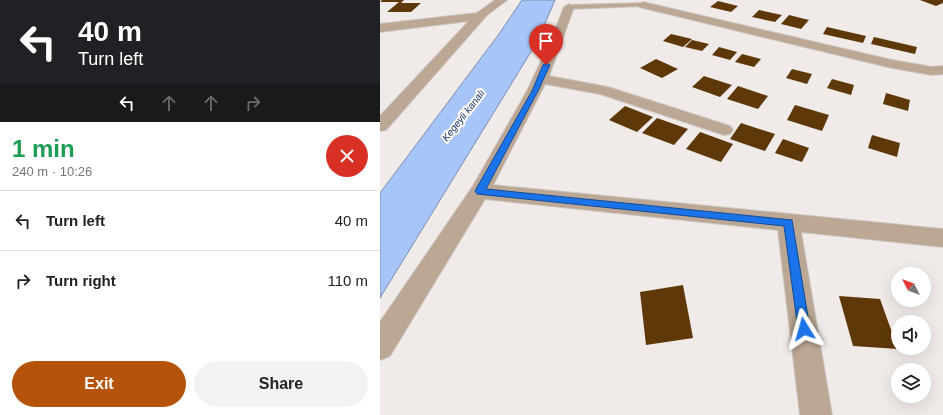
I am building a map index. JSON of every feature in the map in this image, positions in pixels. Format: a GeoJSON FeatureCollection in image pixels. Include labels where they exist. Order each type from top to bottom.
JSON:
{"type":"FeatureCollection","features":[{"type":"Feature","properties":{"kind":"street"},"geometry":{"type":"LineString","coordinates":[[380,126],[481,16],[502,0]]}},
{"type":"Feature","properties":{"kind":"street"},"geometry":{"type":"LineString","coordinates":[[643,5],[892,64],[932,71],[943,70]]}},
{"type":"Feature","properties":{"kind":"street"},"geometry":{"type":"LineString","coordinates":[[380,346],[480,191],[541,79],[569,7]]}},
{"type":"Feature","properties":{"kind":"street"},"geometry":{"type":"LineString","coordinates":[[380,28],[481,16]]}},
{"type":"Feature","properties":{"kind":"street"},"geometry":{"type":"LineString","coordinates":[[541,79],[604,90],[724,130]]}},
{"type":"Feature","properties":{"kind":"street"},"geometry":{"type":"LineString","coordinates":[[480,191],[943,238]]}},
{"type":"Feature","properties":{"kind":"street"},"geometry":{"type":"LineString","coordinates":[[788,222],[816,415]]}},
{"type":"Feature","properties":{"kind":"lane"},"geometry":{"type":"LineString","coordinates":[[569,7],[643,5]]}},
{"type":"Feature","properties":{"kind":"water","name":"Kegeyli kanalı"},"geometry":{"type":"Polygon","coordinates":[[[522,0],[555,0],[537,42],[380,298],[380,193],[499,34],[522,0]]]}},
{"type":"Feature","properties":{"kind":"building"},"geometry":{"type":"Polygon","coordinates":[[[382,0],[404,0],[401,3],[421,3],[411,12],[387,12],[399,2],[380,2],[382,0]]]}},
{"type":"Feature","properties":{"kind":"building"},"geometry":{"type":"Polygon","coordinates":[[[920,0],[943,0],[943,3],[936,6],[920,0]]]}},
{"type":"Feature","properties":{"kind":"building"},"geometry":{"type":"Polygon","coordinates":[[[718,1],[738,6],[731,12],[710,7],[718,1]]]}},
{"type":"Feature","properties":{"kind":"building"},"geometry":{"type":"Polygon","coordinates":[[[759,10],[782,15],[775,22],[752,17],[759,10]]]}},
{"type":"Feature","properties":{"kind":"building"},"geometry":{"type":"Polygon","coordinates":[[[789,15],[809,20],[801,29],[781,24],[789,15]]]}},
{"type":"Feature","properties":{"kind":"building"},"geometry":{"type":"Polygon","coordinates":[[[827,27],[866,36],[863,43],[823,34],[827,27]]]}},
{"type":"Feature","properties":{"kind":"building"},"geometry":{"type":"Polygon","coordinates":[[[671,34],[692,39],[683,47],[663,41],[671,34]]]}},
{"type":"Feature","properties":{"kind":"building"},"geometry":{"type":"Polygon","coordinates":[[[874,37],[917,47],[915,54],[871,44],[874,37]]]}},
{"type":"Feature","properties":{"kind":"building"},"geometry":{"type":"Polygon","coordinates":[[[692,40],[709,44],[702,51],[685,47],[692,40]]]}},
{"type":"Feature","properties":{"kind":"building"},"geometry":{"type":"Polygon","coordinates":[[[719,47],[737,52],[730,60],[712,55],[719,47]]]}},
{"type":"Feature","properties":{"kind":"building"},"geometry":{"type":"Polygon","coordinates":[[[742,54],[761,59],[754,67],[735,62],[742,54]]]}},
{"type":"Feature","properties":{"kind":"building"},"geometry":{"type":"Polygon","coordinates":[[[656,59],[678,69],[662,78],[640,68],[656,59]]]}},
{"type":"Feature","properties":{"kind":"building"},"geometry":{"type":"Polygon","coordinates":[[[792,69],[812,74],[807,84],[786,78],[792,69]]]}},
{"type":"Feature","properties":{"kind":"building"},"geometry":{"type":"Polygon","coordinates":[[[704,76],[732,85],[720,97],[692,87],[704,76]]]}},
{"type":"Feature","properties":{"kind":"building"},"geometry":{"type":"Polygon","coordinates":[[[832,79],[854,85],[851,95],[827,88],[832,79]]]}},
{"type":"Feature","properties":{"kind":"building"},"geometry":{"type":"Polygon","coordinates":[[[738,86],[768,96],[758,109],[727,99],[738,86]]]}},
{"type":"Feature","properties":{"kind":"building"},"geometry":{"type":"Polygon","coordinates":[[[886,93],[910,100],[908,111],[883,104],[886,93]]]}},
{"type":"Feature","properties":{"kind":"building"},"geometry":{"type":"Polygon","coordinates":[[[795,105],[829,115],[822,131],[787,120],[795,105]]]}},
{"type":"Feature","properties":{"kind":"building"},"geometry":{"type":"Polygon","coordinates":[[[625,106],[653,117],[637,132],[609,120],[625,106]]]}},
{"type":"Feature","properties":{"kind":"building"},"geometry":{"type":"Polygon","coordinates":[[[657,118],[688,129],[674,145],[642,133],[657,118]]]}},
{"type":"Feature","properties":{"kind":"building"},"geometry":{"type":"Polygon","coordinates":[[[741,123],[775,134],[765,151],[730,139],[741,123]]]}},
{"type":"Feature","properties":{"kind":"building"},"geometry":{"type":"Polygon","coordinates":[[[700,132],[733,144],[721,162],[686,149],[700,132]]]}},
{"type":"Feature","properties":{"kind":"building"},"geometry":{"type":"Polygon","coordinates":[[[872,135],[900,143],[897,157],[868,148],[872,135]]]}},
{"type":"Feature","properties":{"kind":"building"},"geometry":{"type":"Polygon","coordinates":[[[783,139],[809,148],[802,162],[775,153],[783,139]]]}},
{"type":"Feature","properties":{"kind":"building"},"geometry":{"type":"Polygon","coordinates":[[[683,285],[693,338],[646,345],[640,292],[683,285]]]}},
{"type":"Feature","properties":{"kind":"building"},"geometry":{"type":"Polygon","coordinates":[[[839,296],[880,299],[891,330],[891,349],[853,346],[839,296]]]}},
{"type":"Feature","properties":{"kind":"route"},"geometry":{"type":"LineString","coordinates":[[546,65],[535,91],[480,191],[788,222],[804,329]]}}]}
